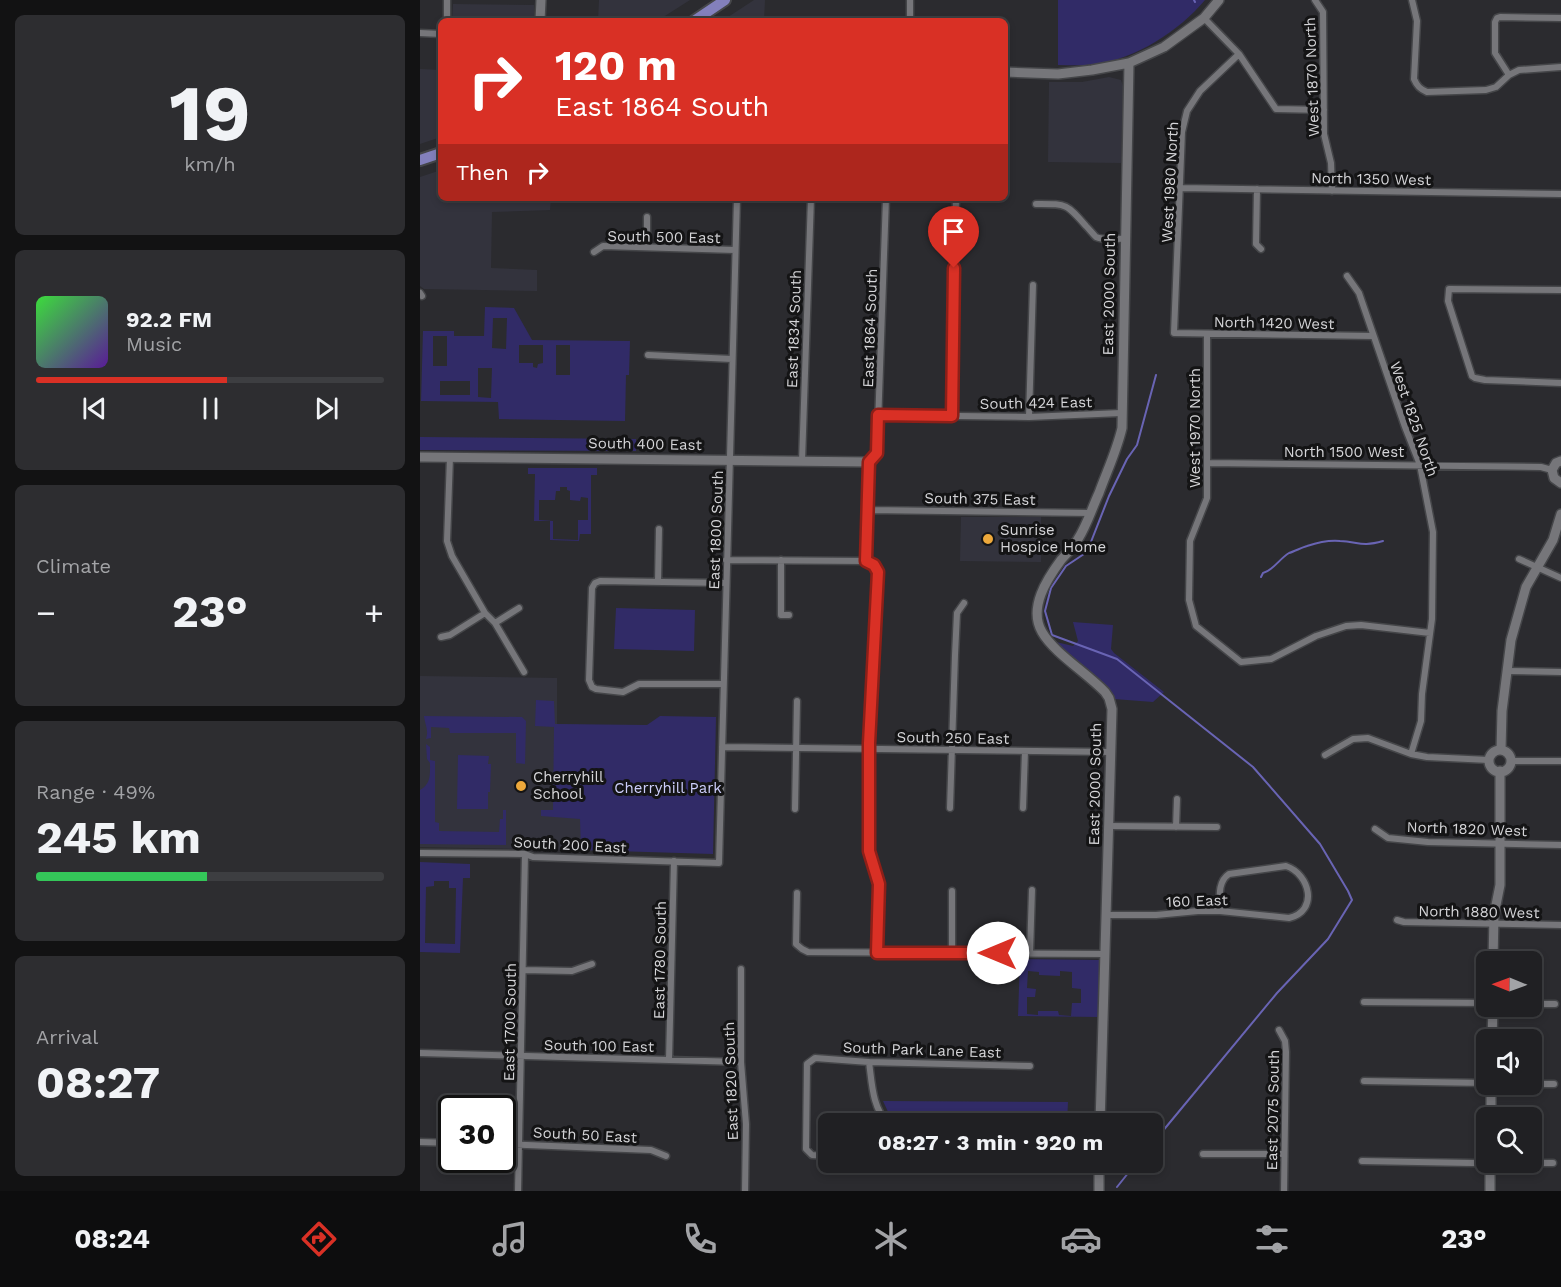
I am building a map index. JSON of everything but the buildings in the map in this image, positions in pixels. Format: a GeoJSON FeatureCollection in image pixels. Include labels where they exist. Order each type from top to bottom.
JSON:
{"type":"FeatureCollection","features":[{"type":"Feature","properties":{"kind":"main road"},"geometry":{"type":"LineString","coordinates":[[698,18],[725,0]]}},
{"type":"Feature","properties":{"kind":"main road"},"geometry":{"type":"LineString","coordinates":[[420,160],[438,154]]}},
{"type":"Feature","properties":{"kind":"street"},"geometry":{"type":"LineString","coordinates":[[447,0],[447,18]]}},
{"type":"Feature","properties":{"kind":"street"},"geometry":{"type":"LineString","coordinates":[[540,18],[541,0]]}},
{"type":"Feature","properties":{"kind":"street"},"geometry":{"type":"LineString","coordinates":[[910,0],[910,18]]}},
{"type":"Feature","properties":{"kind":"street"},"geometry":{"type":"LineString","coordinates":[[1008,72],[1058,74],[1130,63],[1164,47],[1204,18],[1219,0]]}},
{"type":"Feature","properties":{"kind":"street","name":"West 1870 North"},"geometry":{"type":"LineString","coordinates":[[1315,0],[1323,12],[1324,134],[1331,163],[1332,190]]}},
{"type":"Feature","properties":{"kind":"street"},"geometry":{"type":"LineString","coordinates":[[1412,0],[1417,21],[1414,79],[1420,89],[1427,92],[1486,90],[1496,87],[1509,75],[1519,70],[1561,67]]}},
{"type":"Feature","properties":{"kind":"street"},"geometry":{"type":"LineString","coordinates":[[1204,18],[1239,54],[1276,109],[1324,110]]}},
{"type":"Feature","properties":{"kind":"street"},"geometry":{"type":"LineString","coordinates":[[1509,75],[1495,53],[1497,18],[1561,18]]}},
{"type":"Feature","properties":{"kind":"street"},"geometry":{"type":"LineString","coordinates":[[420,33],[438,34]]}},
{"type":"Feature","properties":{"kind":"street","name":"West 1980 North"},"geometry":{"type":"LineString","coordinates":[[1174,333],[1182,132],[1187,111],[1200,91],[1239,54]]}},
{"type":"Feature","properties":{"kind":"street","name":"East 2000 South"},"geometry":{"type":"LineString","coordinates":[[1100,1113],[1112,710],[1109,698],[1098,685],[1050,643],[1042,632],[1037,617],[1044,589],[1078,539],[1090,513],[1119,442],[1122,428],[1130,63]]}},
{"type":"Feature","properties":{"kind":"street","name":"North 1350 West"},"geometry":{"type":"LineString","coordinates":[[1180,188],[1561,194]]}},
{"type":"Feature","properties":{"kind":"street"},"geometry":{"type":"LineString","coordinates":[[1257,189],[1256,244],[1261,249]]}},
{"type":"Feature","properties":{"kind":"street","name":"East 1800 South"},"geometry":{"type":"LineString","coordinates":[[719,863],[737,201]]}},
{"type":"Feature","properties":{"kind":"street","name":"East 1834 South"},"geometry":{"type":"LineString","coordinates":[[802,461],[811,201]]}},
{"type":"Feature","properties":{"kind":"street","name":"East 1864 South"},"geometry":{"type":"LineString","coordinates":[[877,953],[879,884],[869,851],[869,749],[878,572],[874,565],[866,561],[869,462],[877,453],[886,201]]}},
{"type":"Feature","properties":{"kind":"street"},"geometry":{"type":"LineString","coordinates":[[952,416],[956,201]]}},
{"type":"Feature","properties":{"kind":"street"},"geometry":{"type":"LineString","coordinates":[[1036,204],[1066,206],[1096,237],[1126,238]]}},
{"type":"Feature","properties":{"kind":"street"},"geometry":{"type":"LineString","coordinates":[[647,217],[647,247]]}},
{"type":"Feature","properties":{"kind":"street","name":"South 500 East"},"geometry":{"type":"LineString","coordinates":[[594,252],[603,246],[735,250]]}},
{"type":"Feature","properties":{"kind":"street","name":"West 1825 North"},"geometry":{"type":"LineString","coordinates":[[1347,276],[1359,293],[1420,465],[1432,532],[1432,619],[1422,693],[1421,721],[1410,754]]}},
{"type":"Feature","properties":{"kind":"street"},"geometry":{"type":"LineString","coordinates":[[1029,417],[1033,285]]}},
{"type":"Feature","properties":{"kind":"street"},"geometry":{"type":"LineString","coordinates":[[1561,290],[1449,289],[1448,301],[1472,376],[1485,380],[1561,383]]}},
{"type":"Feature","properties":{"kind":"street","name":"North 1420 West"},"geometry":{"type":"LineString","coordinates":[[1174,333],[1373,336]]}},
{"type":"Feature","properties":{"kind":"street","name":"West 1970 North"},"geometry":{"type":"LineString","coordinates":[[1207,334],[1207,498],[1190,541],[1189,600],[1196,626],[1241,662],[1271,659],[1316,636],[1346,626],[1361,625],[1430,633]]}},
{"type":"Feature","properties":{"kind":"street"},"geometry":{"type":"LineString","coordinates":[[648,355],[732,359]]}},
{"type":"Feature","properties":{"kind":"street","name":"South 424 East"},"geometry":{"type":"LineString","coordinates":[[878,415],[1029,417],[1121,413]]}},
{"type":"Feature","properties":{"kind":"street","name":"South 400 East"},"geometry":{"type":"LineString","coordinates":[[420,457],[869,462]]}},
{"type":"Feature","properties":{"kind":"street"},"geometry":{"type":"LineString","coordinates":[[450,457],[447,541],[452,556],[485,613],[495,623],[524,672]]}},
{"type":"Feature","properties":{"kind":"street"},"geometry":{"type":"LineString","coordinates":[[1561,460],[1552,470],[1554,478],[1561,483]]}},
{"type":"Feature","properties":{"kind":"street","name":"North 1500 West"},"geometry":{"type":"LineString","coordinates":[[1207,463],[1540,467],[1552,470]]}},
{"type":"Feature","properties":{"kind":"street","name":"South 375 East"},"geometry":{"type":"LineString","coordinates":[[869,510],[1090,513]]}},
{"type":"Feature","properties":{"kind":"street"},"geometry":{"type":"LineString","coordinates":[[1501,750],[1502,711],[1511,640],[1526,587],[1553,540],[1561,514]]}},
{"type":"Feature","properties":{"kind":"street"},"geometry":{"type":"LineString","coordinates":[[658,582],[659,529]]}},
{"type":"Feature","properties":{"kind":"street"},"geometry":{"type":"LineString","coordinates":[[1519,559],[1561,578]]}},
{"type":"Feature","properties":{"kind":"street"},"geometry":{"type":"LineString","coordinates":[[726,560],[866,561]]}},
{"type":"Feature","properties":{"kind":"street"},"geometry":{"type":"LineString","coordinates":[[781,560],[781,615],[789,615]]}},
{"type":"Feature","properties":{"kind":"street"},"geometry":{"type":"LineString","coordinates":[[723,684],[639,684],[623,692],[598,690],[592,687],[589,680],[592,588],[595,583],[600,581],[726,583]]}},
{"type":"Feature","properties":{"kind":"street"},"geometry":{"type":"LineString","coordinates":[[950,808],[957,613],[964,603]]}},
{"type":"Feature","properties":{"kind":"street"},"geometry":{"type":"LineString","coordinates":[[495,623],[519,608]]}},
{"type":"Feature","properties":{"kind":"street"},"geometry":{"type":"LineString","coordinates":[[441,637],[450,635],[485,613]]}},
{"type":"Feature","properties":{"kind":"street"},"geometry":{"type":"LineString","coordinates":[[1507,671],[1561,672]]}},
{"type":"Feature","properties":{"kind":"street"},"geometry":{"type":"LineString","coordinates":[[795,809],[797,701]]}},
{"type":"Feature","properties":{"kind":"street"},"geometry":{"type":"LineString","coordinates":[[1324,755],[1353,739],[1368,738],[1410,754],[1490,760]]}},
{"type":"Feature","properties":{"kind":"street","name":"South 250 East"},"geometry":{"type":"LineString","coordinates":[[722,747],[1111,752]]}},
{"type":"Feature","properties":{"kind":"street"},"geometry":{"type":"LineString","coordinates":[[1501,750],[1508,753],[1511,761],[1508,768],[1500,771],[1492,768],[1490,760],[1493,753],[1501,750]]}},
{"type":"Feature","properties":{"kind":"street"},"geometry":{"type":"LineString","coordinates":[[1023,808],[1025,751]]}},
{"type":"Feature","properties":{"kind":"street"},"geometry":{"type":"LineString","coordinates":[[1511,761],[1561,761]]}},
{"type":"Feature","properties":{"kind":"street"},"geometry":{"type":"LineString","coordinates":[[1493,951],[1493,924],[1500,885],[1500,771]]}},
{"type":"Feature","properties":{"kind":"street"},"geometry":{"type":"LineString","coordinates":[[1176,827],[1177,799]]}},
{"type":"Feature","properties":{"kind":"street"},"geometry":{"type":"LineString","coordinates":[[1109,826],[1217,827]]}},
{"type":"Feature","properties":{"kind":"street","name":"North 1820 West"},"geometry":{"type":"LineString","coordinates":[[1375,829],[1388,838],[1428,842],[1561,845]]}},
{"type":"Feature","properties":{"kind":"street","name":"South 200 East"},"geometry":{"type":"LineString","coordinates":[[420,853],[525,854],[533,857],[719,863]]}},
{"type":"Feature","properties":{"kind":"street","name":"East 1700 South"},"geometry":{"type":"LineString","coordinates":[[518,1191],[525,854]]}},
{"type":"Feature","properties":{"kind":"street","name":"East 1780 South"},"geometry":{"type":"LineString","coordinates":[[669,1060],[674,861]]}},
{"type":"Feature","properties":{"kind":"street","name":"160 East"},"geometry":{"type":"LineString","coordinates":[[1107,915],[1156,915],[1220,910],[1288,918],[1295,917],[1301,912],[1309,893],[1296,871],[1286,866],[1229,874],[1224,877],[1221,884],[1220,910]]}},
{"type":"Feature","properties":{"kind":"street"},"geometry":{"type":"LineString","coordinates":[[1030,953],[1032,890]]}},
{"type":"Feature","properties":{"kind":"street"},"geometry":{"type":"LineString","coordinates":[[952,891],[952,953]]}},
{"type":"Feature","properties":{"kind":"street"},"geometry":{"type":"LineString","coordinates":[[797,893],[796,944],[811,952],[1105,954]]}},
{"type":"Feature","properties":{"kind":"street","name":"North 1880 West"},"geometry":{"type":"LineString","coordinates":[[1396,920],[1561,925]]}},
{"type":"Feature","properties":{"kind":"street"},"geometry":{"type":"LineString","coordinates":[[522,970],[572,971],[592,964]]}},
{"type":"Feature","properties":{"kind":"street","name":"East 1820 South"},"geometry":{"type":"LineString","coordinates":[[741,969],[741,1062],[746,1124],[745,1191]]}},
{"type":"Feature","properties":{"kind":"street"},"geometry":{"type":"LineString","coordinates":[[1364,1002],[1476,1003]]}},
{"type":"Feature","properties":{"kind":"street"},"geometry":{"type":"LineString","coordinates":[[1542,1004],[1555,1004]]}},
{"type":"Feature","properties":{"kind":"street","name":"East 2075 South"},"geometry":{"type":"LineString","coordinates":[[1279,1030],[1285,1041],[1286,1052],[1284,1191]]}},
{"type":"Feature","properties":{"kind":"street","name":"South 100 East"},"geometry":{"type":"LineString","coordinates":[[420,1053],[741,1062]]}},
{"type":"Feature","properties":{"kind":"street","name":"South Park Lane East"},"geometry":{"type":"LineString","coordinates":[[818,1155],[807,1152],[806,1146],[807,1064],[813,1059],[818,1057],[869,1062],[1030,1066]]}},
{"type":"Feature","properties":{"kind":"street"},"geometry":{"type":"LineString","coordinates":[[869,1062],[875,1101],[880,1113]]}},
{"type":"Feature","properties":{"kind":"street"},"geometry":{"type":"LineString","coordinates":[[1364,1081],[1476,1083]]}},
{"type":"Feature","properties":{"kind":"street"},"geometry":{"type":"LineString","coordinates":[[1542,1084],[1554,1084]]}},
{"type":"Feature","properties":{"kind":"street"},"geometry":{"type":"LineString","coordinates":[[420,1142],[438,1143]]}},
{"type":"Feature","properties":{"kind":"street","name":"South 50 East"},"geometry":{"type":"LineString","coordinates":[[519,1144],[651,1150],[666,1155]]}},
{"type":"Feature","properties":{"kind":"street"},"geometry":{"type":"LineString","coordinates":[[1203,1154],[1284,1154]]}},
{"type":"Feature","properties":{"kind":"street"},"geometry":{"type":"LineString","coordinates":[[1362,1161],[1476,1163]]}},
{"type":"Feature","properties":{"kind":"street"},"geometry":{"type":"LineString","coordinates":[[1542,1162],[1553,1162]]}},
{"type":"Feature","properties":{"kind":"street"},"geometry":{"type":"LineString","coordinates":[[1099,1173],[1099,1191]]}},
{"type":"Feature","properties":{"kind":"street"},"geometry":{"type":"LineString","coordinates":[[1490,1173],[1490,1191]]}},
{"type":"Feature","properties":{"kind":"shaded area"},"geometry":{"type":"Polygon","coordinates":[[[599,0],[690,0],[662,18],[598,18],[599,0]]]}},
{"type":"Feature","properties":{"kind":"shaded area"},"geometry":{"type":"Polygon","coordinates":[[[754,0],[765,0],[764,18],[727,18],[754,0]]]}},
{"type":"Feature","properties":{"kind":"shaded area"},"geometry":{"type":"Polygon","coordinates":[[[453,4],[534,5],[534,18],[452,18],[453,4]]]}},
{"type":"Feature","properties":{"kind":"shaded area"},"geometry":{"type":"Polygon","coordinates":[[[420,69],[438,70],[438,138],[420,144],[420,69]]]}},
{"type":"Feature","properties":{"kind":"shaded area"},"geometry":{"type":"Polygon","coordinates":[[[1109,77],[1121,80],[1123,86],[1121,163],[1048,162],[1049,82],[1082,82],[1109,77]]]}},
{"type":"Feature","properties":{"kind":"shaded area"},"geometry":{"type":"Polygon","coordinates":[[[438,171],[438,201],[551,201],[550,210],[492,212],[491,268],[537,270],[537,291],[424,289],[420,286],[420,177],[438,171]]]}},
{"type":"Feature","properties":{"kind":"shaded area"},"geometry":{"type":"Polygon","coordinates":[[[961,517],[1041,517],[1041,562],[960,561],[961,517]]]}},
{"type":"Feature","properties":{"kind":"shaded area","name":"Cherryhill School"},"geometry":{"type":"Polygon","coordinates":[[[420,676],[557,678],[557,724],[624,726],[621,851],[420,847],[420,676]]]}},
{"type":"Feature","properties":{"kind":"green space"},"geometry":{"type":"Polygon","coordinates":[[[1058,0],[1205,0],[1170,33],[1141,50],[1110,61],[1090,65],[1058,65],[1058,0]]]}},
{"type":"Feature","properties":{"kind":"green space"},"geometry":{"type":"Polygon","coordinates":[[[485,307],[514,308],[532,340],[630,341],[629,375],[626,375],[625,421],[499,419],[498,402],[421,401],[423,331],[454,331],[454,336],[484,336],[485,307]],[[493,318],[492,348],[506,349],[507,318],[493,318]],[[433,336],[433,366],[447,366],[447,336],[433,336]],[[519,345],[519,363],[533,363],[533,367],[537,368],[538,364],[543,363],[543,345],[519,345]],[[556,345],[556,375],[570,375],[570,345],[556,345]],[[478,368],[478,397],[491,398],[492,368],[478,368]],[[440,381],[440,395],[470,395],[470,381],[440,381]]]}},
{"type":"Feature","properties":{"kind":"green space"},"geometry":{"type":"Polygon","coordinates":[[[420,437],[636,439],[636,451],[420,450],[420,437]]]}},
{"type":"Feature","properties":{"kind":"green space"},"geometry":{"type":"Polygon","coordinates":[[[528,468],[597,468],[597,475],[591,475],[591,534],[580,534],[579,541],[550,540],[550,521],[534,521],[535,474],[528,474],[528,468]],[[560,487],[560,491],[556,491],[555,500],[539,500],[539,520],[553,521],[553,539],[578,540],[578,520],[588,520],[588,498],[581,497],[580,501],[570,500],[570,491],[567,487],[560,487]]]}},
{"type":"Feature","properties":{"kind":"green space"},"geometry":{"type":"Polygon","coordinates":[[[616,608],[695,610],[694,651],[614,649],[616,608]]]}},
{"type":"Feature","properties":{"kind":"green space"},"geometry":{"type":"Polygon","coordinates":[[[1073,622],[1113,625],[1111,649],[1114,653],[1164,692],[1153,702],[1114,699],[1056,642],[1073,646],[1078,641],[1073,622]]]}},
{"type":"Feature","properties":{"kind":"green space","name":"Cherryhill Park"},"geometry":{"type":"Polygon","coordinates":[[[536,700],[554,701],[555,724],[647,725],[660,716],[716,717],[713,854],[581,850],[580,819],[541,816],[541,810],[553,810],[554,727],[535,726],[536,700]]]}},
{"type":"Feature","properties":{"kind":"green space"},"geometry":{"type":"Polygon","coordinates":[[[424,716],[522,717],[526,721],[525,764],[516,763],[516,733],[450,733],[449,728],[431,727],[431,738],[426,739],[424,716]]]}},
{"type":"Feature","properties":{"kind":"green space"},"geometry":{"type":"Polygon","coordinates":[[[426,744],[430,747],[430,760],[435,761],[435,822],[439,823],[439,831],[499,832],[500,819],[503,819],[503,810],[506,810],[506,845],[420,844],[420,790],[428,782],[430,771],[426,744]]]}},
{"type":"Feature","properties":{"kind":"green space"},"geometry":{"type":"Polygon","coordinates":[[[458,755],[489,756],[488,764],[491,764],[488,809],[457,809],[458,755]]]}},
{"type":"Feature","properties":{"kind":"green space"},"geometry":{"type":"Polygon","coordinates":[[[420,862],[470,864],[470,878],[463,878],[460,953],[420,952],[420,862]],[[434,881],[434,886],[426,887],[425,943],[455,944],[456,888],[449,888],[449,881],[434,881]]]}},
{"type":"Feature","properties":{"kind":"green space"},"geometry":{"type":"Polygon","coordinates":[[[1020,959],[1099,960],[1099,1017],[1018,1016],[1020,959]],[[1028,971],[1027,988],[1036,989],[1035,997],[1027,997],[1027,1014],[1038,1015],[1038,1011],[1058,1011],[1059,1015],[1071,1016],[1072,1003],[1081,1003],[1081,989],[1072,988],[1072,972],[1060,971],[1060,976],[1039,975],[1039,972],[1028,971]]]}},
{"type":"Feature","properties":{"kind":"green space"},"geometry":{"type":"Polygon","coordinates":[[[883,1101],[1068,1102],[1067,1113],[889,1113],[883,1101]]]}},
{"type":"Feature","properties":{"kind":"waterway"},"geometry":{"type":"LineString","coordinates":[[1156,375],[1137,445],[1127,459],[1109,496],[1087,552],[1066,566],[1051,588],[1045,611],[1052,635],[1117,659],[1253,767],[1320,844],[1352,900],[1328,939],[1277,993],[1163,1131]]}},
{"type":"Feature","properties":{"kind":"waterway"},"geometry":{"type":"LineString","coordinates":[[1261,577],[1289,553],[1311,545],[1332,541],[1365,544],[1383,541]]}},
{"type":"Feature","properties":{"kind":"waterway"},"geometry":{"type":"LineString","coordinates":[[1117,1187],[1128,1173]]}},
{"type":"Feature","properties":{"kind":"place","name":"Sunrise Hospice Home"},"geometry":{"type":"Point","coordinates":[988,539]}},
{"type":"Feature","properties":{"kind":"place","name":"Cherryhill School"},"geometry":{"type":"Point","coordinates":[521,786]}},
{"type":"Feature","properties":{"kind":"route"},"geometry":{"type":"LineString","coordinates":[[954,268],[952,416],[878,415],[877,453],[869,462],[866,561],[874,565],[878,572],[869,743],[869,851],[879,884],[877,953],[998,953]]}}]}
